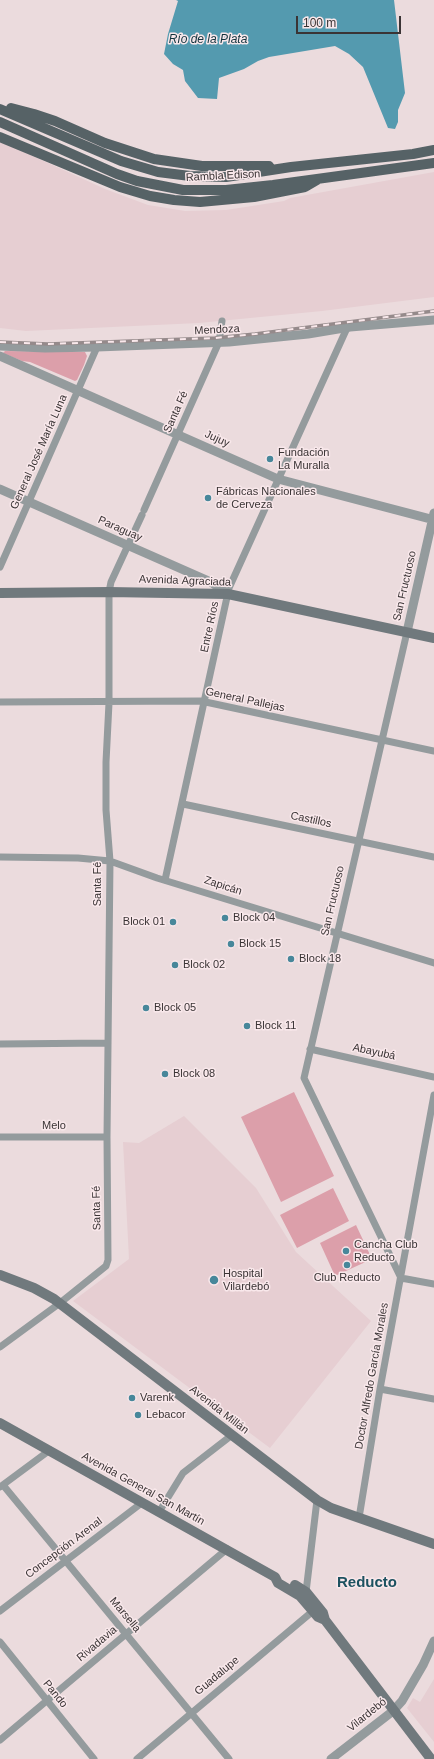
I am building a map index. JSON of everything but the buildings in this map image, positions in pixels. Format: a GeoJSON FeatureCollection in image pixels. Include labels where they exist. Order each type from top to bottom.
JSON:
{"type":"FeatureCollection","features":[{"type":"Feature","properties":{"kind":"main road","name":"Rambla Edison"},"geometry":{"type":"LineString","coordinates":[[0,107],[121,162],[171,174],[226,177],[291,167],[413,154],[434,150]]}},
{"type":"Feature","properties":{"kind":"main road"},"geometry":{"type":"LineString","coordinates":[[0,107],[34,114],[105,142],[154,159],[202,166],[250,165],[291,167]]}},
{"type":"Feature","properties":{"kind":"main road","name":"Rambla Edison"},"geometry":{"type":"LineString","coordinates":[[0,122],[123,176],[154,185],[183,190],[226,190],[434,163]]}},
{"type":"Feature","properties":{"kind":"main road"},"geometry":{"type":"LineString","coordinates":[[0,137],[120,188],[150,196],[174,200],[200,202],[254,196],[305,187],[323,177]]}},
{"type":"Feature","properties":{"kind":"main road","name":"Avenida Agraciada"},"geometry":{"type":"LineString","coordinates":[[1,592],[228,594],[434,638]]}},
{"type":"Feature","properties":{"kind":"main road","name":"Avenida Millán"},"geometry":{"type":"LineString","coordinates":[[0,1275],[34,1288],[60,1303],[317,1500],[331,1508],[434,1542]]}},
{"type":"Feature","properties":{"kind":"main road","name":"Avenida General San Martín"},"geometry":{"type":"LineString","coordinates":[[0,1423],[275,1577],[281,1577],[303,1594],[323,1613],[325,1620],[431,1759]]}},
{"type":"Feature","properties":{"kind":"main road","name":"Avenida General San Martín"},"geometry":{"type":"LineString","coordinates":[[303,1594],[318,1617],[325,1620]]}},
{"type":"Feature","properties":{"kind":"street","name":"Mendoza"},"geometry":{"type":"LineString","coordinates":[[0,346],[45,348],[219,342],[434,320]]}},
{"type":"Feature","properties":{"kind":"street","name":"Santa Fé"},"geometry":{"type":"LineString","coordinates":[[60,1303],[106,1266],[108,1260],[107,1137],[110,861],[106,796],[109,703],[109,592],[111,582],[219,342],[222,321]]}},
{"type":"Feature","properties":{"kind":"street","name":"Entre Ríos"},"geometry":{"type":"LineString","coordinates":[[165,880],[183,804],[228,594],[278,479],[347,328]]}},
{"type":"Feature","properties":{"kind":"street","name":"General José María Luna"},"geometry":{"type":"LineString","coordinates":[[0,566],[97,347]]}},
{"type":"Feature","properties":{"kind":"street","name":"Jujuy"},"geometry":{"type":"LineString","coordinates":[[0,356],[78,392],[278,479],[433,518]]}},
{"type":"Feature","properties":{"kind":"street","name":"Paraguay"},"geometry":{"type":"LineString","coordinates":[[0,489],[211,582],[228,594]]}},
{"type":"Feature","properties":{"kind":"street","name":"San Fructuoso"},"geometry":{"type":"LineString","coordinates":[[401,1278],[304,1078],[433,518]]}},
{"type":"Feature","properties":{"kind":"street","name":"General Pallejas"},"geometry":{"type":"LineString","coordinates":[[0,702],[205,702],[434,751]]}},
{"type":"Feature","properties":{"kind":"street","name":"Castillos"},"geometry":{"type":"LineString","coordinates":[[183,804],[434,857]]}},
{"type":"Feature","properties":{"kind":"street","name":"Zapicán"},"geometry":{"type":"LineString","coordinates":[[0,857],[78,858],[110,861],[165,880],[434,963]]}},
{"type":"Feature","properties":{"kind":"street"},"geometry":{"type":"LineString","coordinates":[[0,1044],[108,1043]]}},
{"type":"Feature","properties":{"kind":"street","name":"Abayubá"},"geometry":{"type":"LineString","coordinates":[[310,1049],[434,1077]]}},
{"type":"Feature","properties":{"kind":"street","name":"Doctor Alfredo García Morales"},"geometry":{"type":"LineString","coordinates":[[359,1518],[380,1389],[434,1095]]}},
{"type":"Feature","properties":{"kind":"street","name":"Melo"},"geometry":{"type":"LineString","coordinates":[[0,1137],[107,1137]]}},
{"type":"Feature","properties":{"kind":"street"},"geometry":{"type":"LineString","coordinates":[[401,1278],[434,1284]]}},
{"type":"Feature","properties":{"kind":"street"},"geometry":{"type":"LineString","coordinates":[[0,1346],[60,1303]]}},
{"type":"Feature","properties":{"kind":"street"},"geometry":{"type":"LineString","coordinates":[[380,1389],[434,1399]]}},
{"type":"Feature","properties":{"kind":"street"},"geometry":{"type":"LineString","coordinates":[[159,1512],[183,1473],[232,1435]]}},
{"type":"Feature","properties":{"kind":"street"},"geometry":{"type":"LineString","coordinates":[[2,1486],[50,1450]]}},
{"type":"Feature","properties":{"kind":"street","name":"Marsella"},"geometry":{"type":"LineString","coordinates":[[2,1486],[66,1561],[229,1759]]}},
{"type":"Feature","properties":{"kind":"street"},"geometry":{"type":"LineString","coordinates":[[303,1594],[317,1500]]}},
{"type":"Feature","properties":{"kind":"street","name":"Concepción Arenal"},"geometry":{"type":"LineString","coordinates":[[0,1611],[141,1502]]}},
{"type":"Feature","properties":{"kind":"street","name":"Rivadavia"},"geometry":{"type":"LineString","coordinates":[[0,1740],[227,1549]]}},
{"type":"Feature","properties":{"kind":"street","name":"Guadalupe"},"geometry":{"type":"LineString","coordinates":[[137,1759],[313,1611]]}},
{"type":"Feature","properties":{"kind":"street","name":"Vilardebó"},"geometry":{"type":"LineString","coordinates":[[331,1759],[393,1711],[402,1701],[423,1665],[430,1658],[434,1641]]}},
{"type":"Feature","properties":{"kind":"street","name":"Pando"},"geometry":{"type":"LineString","coordinates":[[0,1642],[94,1759]]}},
{"type":"Feature","properties":{"kind":"shaded area"},"geometry":{"type":"Polygon","coordinates":[[[0,141],[105,189],[148,205],[185,211],[226,210],[284,201],[290,198],[434,172],[434,297],[322,311],[199,323],[26,331],[0,328],[0,141]]]}},
{"type":"Feature","properties":{"kind":"shaded area"},"geometry":{"type":"Polygon","coordinates":[[[5,351],[85,352],[87,356],[77,380],[75,381],[30,362],[22,361],[3,353],[5,351]]]}},
{"type":"Feature","properties":{"kind":"shaded area"},"geometry":{"type":"Polygon","coordinates":[[[294,1092],[334,1176],[281,1202],[241,1117],[294,1092]]]}},
{"type":"Feature","properties":{"kind":"shaded area","name":"Hospital Vilardebó"},"geometry":{"type":"Polygon","coordinates":[[[184,1116],[256,1188],[296,1252],[371,1321],[270,1448],[73,1301],[129,1259],[123,1142],[139,1143],[184,1116]]]}},
{"type":"Feature","properties":{"kind":"shaded area"},"geometry":{"type":"Polygon","coordinates":[[[333,1188],[349,1221],[297,1248],[280,1215],[333,1188]]]}},
{"type":"Feature","properties":{"kind":"shaded area","name":"Cancha Club Reducto"},"geometry":{"type":"Polygon","coordinates":[[[356,1225],[372,1259],[335,1276],[320,1243],[356,1225]]]}},
{"type":"Feature","properties":{"kind":"shaded area"},"geometry":{"type":"Polygon","coordinates":[[[434,1679],[434,1742],[407,1708],[413,1698],[420,1702],[434,1679]]]}},
{"type":"Feature","properties":{"kind":"water","name":"Río de la Plata"},"geometry":{"type":"Polygon","coordinates":[[[176,0],[394,0],[405,93],[398,110],[398,122],[395,129],[388,128],[363,67],[349,54],[335,46],[269,57],[258,61],[244,69],[219,78],[217,99],[198,98],[185,81],[183,70],[173,64],[164,54],[168,34],[178,1],[176,0]]]}},
{"type":"Feature","properties":{"kind":"railway"},"geometry":{"type":"LineString","coordinates":[[0,342],[48,344],[215,338],[434,311]]}},
{"type":"Feature","properties":{"kind":"place","name":"Fundación La Muralla"},"geometry":{"type":"Point","coordinates":[270,459]}},
{"type":"Feature","properties":{"kind":"place","name":"Fábricas Nacionales de Cerveza"},"geometry":{"type":"Point","coordinates":[208,498]}},
{"type":"Feature","properties":{"kind":"place","name":"Block 04"},"geometry":{"type":"Point","coordinates":[225,918]}},
{"type":"Feature","properties":{"kind":"place","name":"Block 01"},"geometry":{"type":"Point","coordinates":[173,922]}},
{"type":"Feature","properties":{"kind":"place","name":"Block 15"},"geometry":{"type":"Point","coordinates":[231,944]}},
{"type":"Feature","properties":{"kind":"place","name":"Block 18"},"geometry":{"type":"Point","coordinates":[291,959]}},
{"type":"Feature","properties":{"kind":"place","name":"Block 02"},"geometry":{"type":"Point","coordinates":[175,965]}},
{"type":"Feature","properties":{"kind":"place","name":"Block 05"},"geometry":{"type":"Point","coordinates":[146,1008]}},
{"type":"Feature","properties":{"kind":"place","name":"Block 11"},"geometry":{"type":"Point","coordinates":[247,1026]}},
{"type":"Feature","properties":{"kind":"place","name":"Block 08"},"geometry":{"type":"Point","coordinates":[165,1074]}},
{"type":"Feature","properties":{"kind":"place","name":"Cancha Club Reducto"},"geometry":{"type":"Point","coordinates":[346,1251]}},
{"type":"Feature","properties":{"kind":"place","name":"Club Reducto"},"geometry":{"type":"Point","coordinates":[347,1265]}},
{"type":"Feature","properties":{"kind":"place","name":"Hospital Vilardebó"},"geometry":{"type":"Point","coordinates":[214,1280]}},
{"type":"Feature","properties":{"kind":"place","name":"Varenk"},"geometry":{"type":"Point","coordinates":[132,1398]}},
{"type":"Feature","properties":{"kind":"place","name":"Lebacor"},"geometry":{"type":"Point","coordinates":[138,1415]}},
{"type":"Feature","properties":{"kind":"district","name":"Reducto"},"geometry":{"type":"Point","coordinates":[367,1583]}}]}
